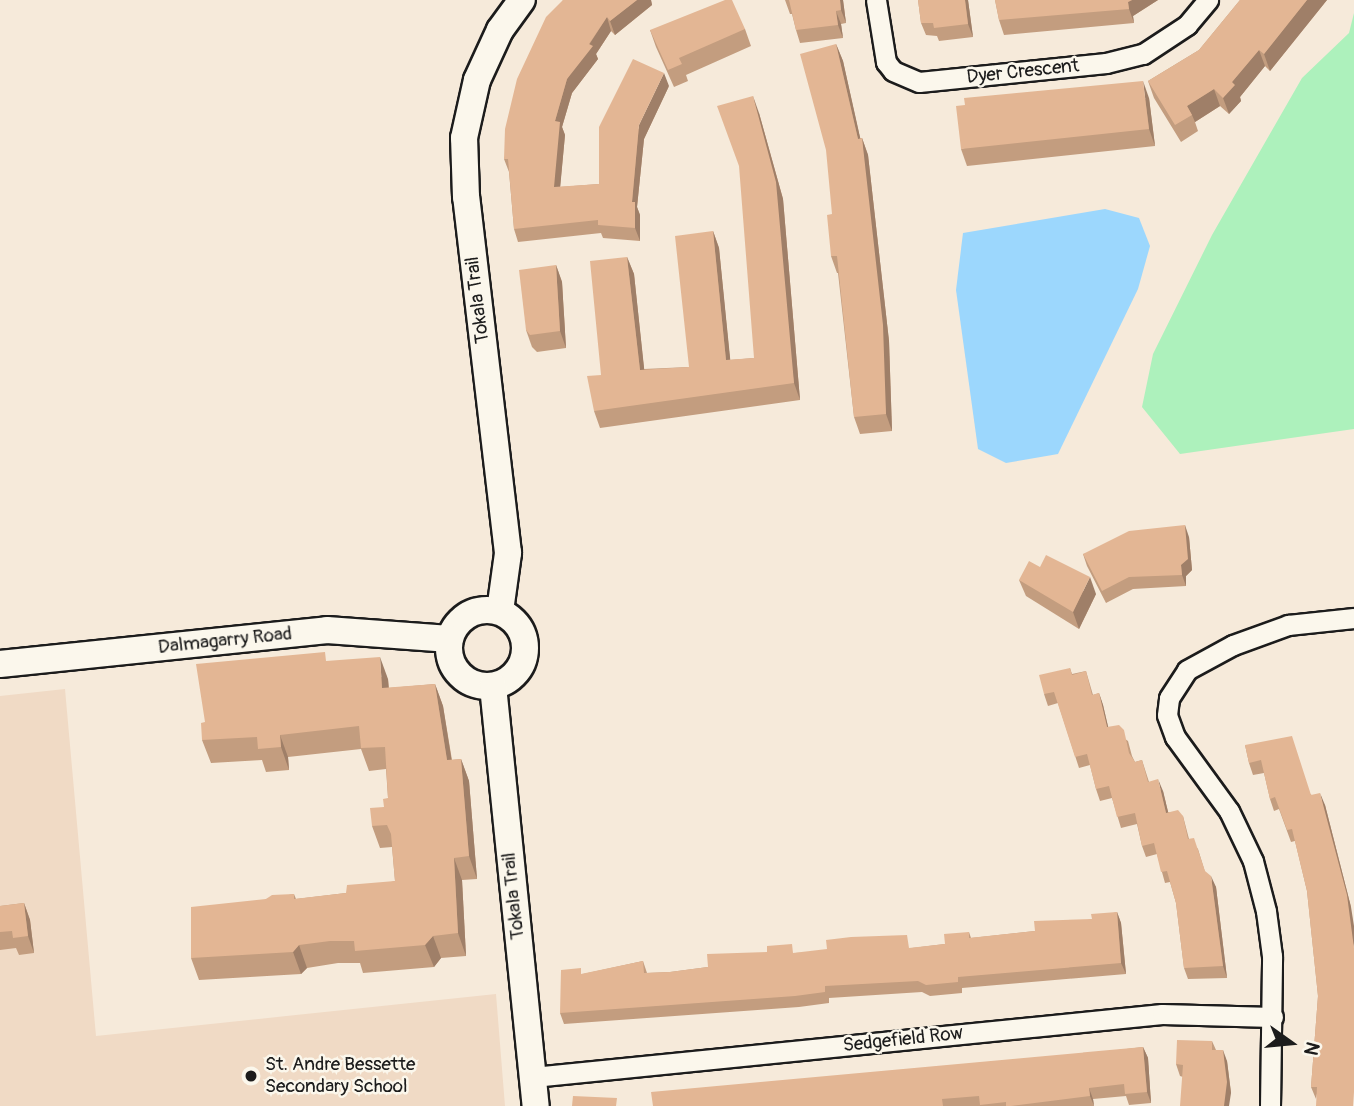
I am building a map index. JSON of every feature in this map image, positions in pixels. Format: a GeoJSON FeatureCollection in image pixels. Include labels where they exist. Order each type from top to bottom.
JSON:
{"type":"FeatureCollection","features":[{"type":"Feature","properties":{"kind":"street","name":"Tokala Trail"},"geometry":{"type":"LineString","coordinates":[[500,611],[508,553],[466,197],[464,138],[477,80],[500,30],[522,0]]}},
{"type":"Feature","properties":{"kind":"street","name":"Dyer Crescent"},"geometry":{"type":"LineString","coordinates":[[876,0],[886,62],[893,71],[919,82],[1106,63],[1143,54],[1187,25],[1208,0]]}},
{"type":"Feature","properties":{"kind":"street"},"geometry":{"type":"LineString","coordinates":[[474,611],[500,611],[520,626],[526,651],[516,674],[493,686],[481,686],[459,674],[452,663],[450,639],[463,617],[474,611]]}},
{"type":"Feature","properties":{"kind":"street"},"geometry":{"type":"LineString","coordinates":[[1270,1106],[1272,956],[1253,861],[1228,811],[1175,737],[1167,715],[1169,698],[1187,670],[1233,645],[1288,625],[1354,618]]}},
{"type":"Feature","properties":{"kind":"street","name":"Dalmagarry Road"},"geometry":{"type":"LineString","coordinates":[[0,664],[327,630],[450,639]]}},
{"type":"Feature","properties":{"kind":"street","name":"Tokala Trail"},"geometry":{"type":"LineString","coordinates":[[493,686],[536,1106]]}},
{"type":"Feature","properties":{"kind":"street","name":"Sedgefield Row"},"geometry":{"type":"LineString","coordinates":[[533,1077],[1161,1014],[1273,1017]]}},
{"type":"Feature","properties":{"kind":"shaded area","name":"St. Andre Bessette Secondary School"},"geometry":{"type":"Polygon","coordinates":[[[65,689],[96,1036],[496,994],[505,1106],[0,1106],[0,696],[65,689]]]}},
{"type":"Feature","properties":{"kind":"green space"},"geometry":{"type":"Polygon","coordinates":[[[1354,13],[1354,429],[1180,454],[1142,407],[1153,354],[1212,235],[1302,78],[1349,33],[1354,13]]]}},
{"type":"Feature","properties":{"kind":"water"},"geometry":{"type":"Polygon","coordinates":[[[1105,209],[1139,218],[1150,246],[1138,289],[1058,454],[1006,463],[978,449],[956,290],[963,233],[1105,209]]]}},
{"type":"Feature","properties":{"kind":"building"},"geometry":{"type":"Polygon","coordinates":[[[563,0],[637,0],[610,21],[607,17],[589,44],[593,46],[567,79],[555,121],[560,122],[554,187],[599,184],[599,127],[633,59],[664,73],[639,125],[632,202],[635,202],[635,228],[598,225],[598,220],[514,229],[508,159],[504,159],[505,129],[517,79],[546,17],[563,0]]]}},
{"type":"Feature","properties":{"kind":"building"},"geometry":{"type":"Polygon","coordinates":[[[725,0],[732,0],[745,29],[679,58],[682,64],[668,70],[650,30],[725,0]]]}},
{"type":"Feature","properties":{"kind":"building"},"geometry":{"type":"Polygon","coordinates":[[[789,0],[840,0],[841,10],[836,11],[838,25],[796,30],[789,0]]]}},
{"type":"Feature","properties":{"kind":"building"},"geometry":{"type":"Polygon","coordinates":[[[918,0],[965,0],[968,24],[934,28],[933,23],[921,23],[918,0]]]}},
{"type":"Feature","properties":{"kind":"building"},"geometry":{"type":"Polygon","coordinates":[[[995,0],[1132,0],[1128,2],[1129,9],[999,20],[995,0]]]}},
{"type":"Feature","properties":{"kind":"building"},"geometry":{"type":"Polygon","coordinates":[[[1240,0],[1307,0],[1264,54],[1259,50],[1232,82],[1235,85],[1223,98],[1214,89],[1187,106],[1192,115],[1175,125],[1148,81],[1199,50],[1240,0]]]}},
{"type":"Feature","properties":{"kind":"building"},"geometry":{"type":"Polygon","coordinates":[[[836,44],[858,139],[862,138],[883,325],[886,414],[854,417],[837,256],[831,256],[827,215],[832,214],[826,150],[800,54],[836,44]]]}},
{"type":"Feature","properties":{"kind":"building"},"geometry":{"type":"Polygon","coordinates":[[[1143,81],[1149,129],[961,149],[956,106],[965,105],[964,98],[1143,81]]]}},
{"type":"Feature","properties":{"kind":"building"},"geometry":{"type":"Polygon","coordinates":[[[753,96],[776,182],[794,383],[594,411],[587,376],[601,375],[590,261],[627,257],[640,370],[689,367],[675,236],[713,231],[726,360],[754,358],[739,166],[717,106],[753,96]]]}},
{"type":"Feature","properties":{"kind":"building"},"geometry":{"type":"Polygon","coordinates":[[[556,265],[560,331],[530,335],[526,330],[519,270],[556,265]]]}},
{"type":"Feature","properties":{"kind":"building"},"geometry":{"type":"Polygon","coordinates":[[[1185,525],[1188,559],[1181,565],[1182,575],[1129,577],[1102,591],[1083,554],[1129,531],[1185,525]]]}},
{"type":"Feature","properties":{"kind":"building"},"geometry":{"type":"Polygon","coordinates":[[[1046,555],[1090,577],[1073,612],[1019,580],[1029,561],[1040,567],[1046,555]]]}},
{"type":"Feature","properties":{"kind":"building"},"geometry":{"type":"Polygon","coordinates":[[[325,652],[326,661],[380,657],[382,688],[435,684],[447,760],[461,759],[469,856],[454,858],[458,933],[433,936],[425,945],[355,951],[354,941],[330,941],[299,945],[293,952],[191,958],[191,907],[266,899],[272,895],[294,894],[294,899],[346,893],[347,885],[395,881],[391,834],[387,825],[372,826],[370,808],[384,807],[383,799],[388,798],[385,747],[361,748],[359,726],[280,735],[281,747],[258,749],[257,737],[202,740],[201,723],[205,722],[196,664],[325,652]]]}},
{"type":"Feature","properties":{"kind":"building"},"geometry":{"type":"Polygon","coordinates":[[[1070,668],[1072,675],[1086,671],[1092,695],[1099,693],[1107,727],[1119,725],[1124,730],[1129,753],[1135,762],[1142,760],[1148,782],[1158,779],[1166,813],[1178,810],[1183,816],[1188,839],[1194,838],[1205,871],[1211,876],[1223,966],[1184,968],[1176,903],[1167,871],[1161,872],[1154,843],[1142,846],[1135,813],[1117,817],[1109,786],[1096,789],[1087,754],[1075,757],[1054,692],[1044,694],[1039,675],[1070,668]]]}},
{"type":"Feature","properties":{"kind":"building"},"geometry":{"type":"Polygon","coordinates":[[[1292,736],[1311,795],[1320,793],[1347,895],[1354,948],[1353,1106],[1316,1106],[1317,1087],[1311,1087],[1318,996],[1307,891],[1292,829],[1287,830],[1275,797],[1270,799],[1261,760],[1249,763],[1245,745],[1292,736]]]}},
{"type":"Feature","properties":{"kind":"building"},"geometry":{"type":"Polygon","coordinates":[[[24,903],[28,936],[13,938],[12,931],[0,932],[0,906],[24,903]]]}},
{"type":"Feature","properties":{"kind":"building"},"geometry":{"type":"Polygon","coordinates":[[[1117,912],[1121,963],[958,977],[958,982],[926,985],[918,981],[825,986],[825,992],[795,996],[560,1013],[561,970],[581,968],[581,974],[643,961],[644,973],[670,972],[708,967],[707,954],[767,952],[767,946],[792,944],[793,953],[827,949],[826,940],[851,937],[907,935],[909,948],[945,944],[944,934],[969,932],[969,938],[1035,931],[1034,921],[1092,919],[1091,914],[1117,912]]]}},
{"type":"Feature","properties":{"kind":"building"},"geometry":{"type":"Polygon","coordinates":[[[1177,1040],[1212,1041],[1212,1050],[1223,1050],[1227,1082],[1224,1106],[1180,1106],[1183,1065],[1176,1064],[1177,1040]]]}},
{"type":"Feature","properties":{"kind":"building"},"geometry":{"type":"Polygon","coordinates":[[[1143,1047],[1147,1092],[1125,1094],[1124,1084],[1089,1088],[1090,1096],[1011,1106],[1006,1106],[1006,1102],[980,1105],[979,1096],[942,1099],[943,1106],[653,1106],[651,1092],[1143,1047]]]}},
{"type":"Feature","properties":{"kind":"building"},"geometry":{"type":"Polygon","coordinates":[[[573,1096],[617,1098],[616,1106],[572,1106],[573,1096]]]}},
{"type":"Feature","properties":{"kind":"place","name":"St. Andre Bessette Secondary School"},"geometry":{"type":"Point","coordinates":[251,1076]}}]}
